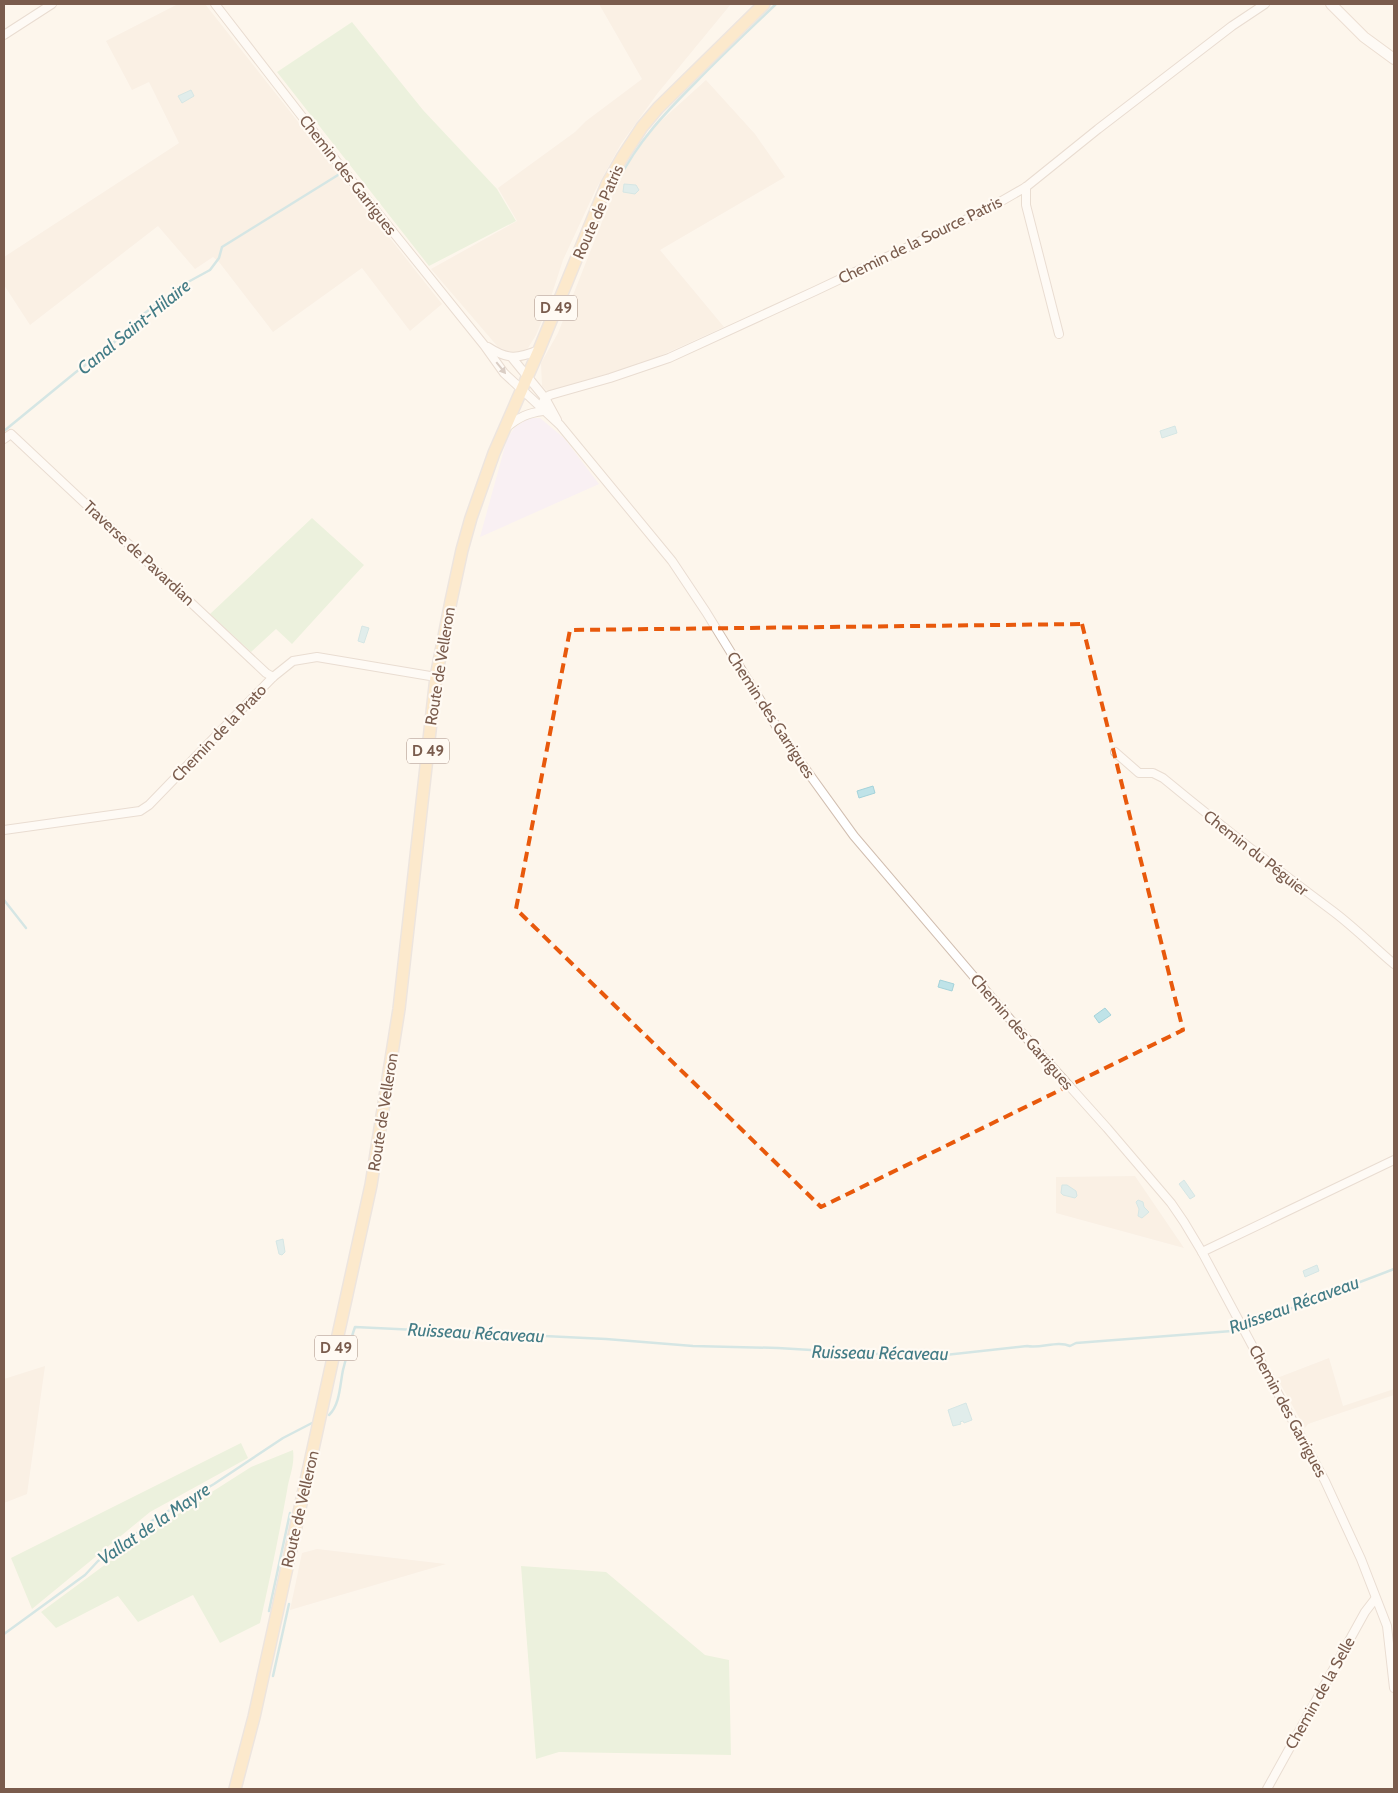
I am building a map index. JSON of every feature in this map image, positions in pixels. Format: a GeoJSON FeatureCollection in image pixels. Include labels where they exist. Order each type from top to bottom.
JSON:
{"type":"FeatureCollection","features":[{"type":"Feature","properties":{"kind":"main road","name":"Route de Patris"},"geometry":{"type":"LineString","coordinates":[[502,431],[539,350],[607,184],[623,156],[658,108],[764,4]]}},
{"type":"Feature","properties":{"kind":"main road","name":"Route de Velleron"},"geometry":{"type":"LineString","coordinates":[[234,1789],[269,1650],[360,1239],[378,1149],[402,991],[436,678],[451,601],[469,526],[502,431]]}},
{"type":"Feature","properties":{"kind":"street"},"geometry":{"type":"LineString","coordinates":[[4,35],[52,4]]}},
{"type":"Feature","properties":{"kind":"street","name":"Chemin des Garrigues"},"geometry":{"type":"LineString","coordinates":[[215,4],[354,184],[484,344],[504,372],[560,425]]}},
{"type":"Feature","properties":{"kind":"street","name":"Chemin de la Source Patris"},"geometry":{"type":"LineString","coordinates":[[545,398],[668,358],[986,210],[1026,186],[1232,26],[1265,4]]}},
{"type":"Feature","properties":{"kind":"street"},"geometry":{"type":"LineString","coordinates":[[1331,4],[1364,37],[1394,60]]}},
{"type":"Feature","properties":{"kind":"street"},"geometry":{"type":"LineString","coordinates":[[1026,186],[1026,205],[1059,334]]}},
{"type":"Feature","properties":{"kind":"street","name":"Chemin des Garrigues"},"geometry":{"type":"LineString","coordinates":[[484,344],[498,354],[513,358],[528,375],[545,398],[560,425],[672,562],[706,612],[786,742],[854,836],[1021,1032],[1108,1128],[1171,1203],[1202,1252],[1241,1323],[1325,1481],[1361,1558],[1387,1626],[1394,1688]]}},
{"type":"Feature","properties":{"kind":"street"},"geometry":{"type":"LineString","coordinates":[[513,358],[539,350]]}},
{"type":"Feature","properties":{"kind":"street"},"geometry":{"type":"LineString","coordinates":[[502,431],[516,419],[541,409],[545,398]]}},
{"type":"Feature","properties":{"kind":"street","name":"Traverse de Pavardian"},"geometry":{"type":"LineString","coordinates":[[4,439],[11,434],[266,673],[274,677]]}},
{"type":"Feature","properties":{"kind":"street","name":"Chemin de la Prato"},"geometry":{"type":"LineString","coordinates":[[4,830],[140,811],[149,805],[274,677],[293,661],[318,657],[436,678]]}},
{"type":"Feature","properties":{"kind":"street","name":"Chemin du Péguier"},"geometry":{"type":"LineString","coordinates":[[1115,752],[1139,773],[1153,773],[1163,778],[1296,885],[1334,912],[1394,964]]}},
{"type":"Feature","properties":{"kind":"street"},"geometry":{"type":"LineString","coordinates":[[1202,1252],[1394,1160]]}},
{"type":"Feature","properties":{"kind":"street","name":"Chemin de la Selle"},"geometry":{"type":"LineString","coordinates":[[1267,1789],[1365,1612],[1376,1599]]}},
{"type":"Feature","properties":{"kind":"highlighted area"},"geometry":{"type":"Polygon","coordinates":[[[1082,624],[1183,1030],[821,1207],[516,909],[570,630],[1082,624]]]}},
{"type":"Feature","properties":{"kind":"shaded area"},"geometry":{"type":"Polygon","coordinates":[[[178,4],[205,4],[442,304],[410,331],[362,268],[273,332],[219,262],[213,257],[195,269],[158,226],[30,325],[4,285],[4,257],[179,143],[149,82],[132,90],[106,41],[178,4]]]}},
{"type":"Feature","properties":{"kind":"shaded area"},"geometry":{"type":"Polygon","coordinates":[[[599,4],[731,4],[657,94],[621,144],[596,189],[563,260],[536,335],[528,348],[516,354],[498,347],[431,269],[517,221],[498,188],[575,132],[586,121],[642,79],[599,4]]]}},
{"type":"Feature","properties":{"kind":"shaded area"},"geometry":{"type":"Polygon","coordinates":[[[706,80],[755,134],[785,177],[660,250],[724,327],[631,369],[603,375],[549,393],[542,386],[541,363],[558,333],[615,189],[627,165],[653,128],[706,80]]]}},
{"type":"Feature","properties":{"kind":"shaded area"},"geometry":{"type":"Polygon","coordinates":[[[529,418],[540,418],[564,438],[599,484],[480,537],[507,439],[515,427],[529,418]]]}},
{"type":"Feature","properties":{"kind":"shaded area"},"geometry":{"type":"Polygon","coordinates":[[[1135,1176],[1184,1248],[1056,1213],[1056,1177],[1135,1176]]]}},
{"type":"Feature","properties":{"kind":"shaded area"},"geometry":{"type":"Polygon","coordinates":[[[1329,1358],[1343,1406],[1394,1389],[1394,1395],[1308,1424],[1305,1428],[1277,1378],[1329,1358]]]}},
{"type":"Feature","properties":{"kind":"shaded area"},"geometry":{"type":"Polygon","coordinates":[[[45,1366],[27,1494],[4,1503],[4,1379],[45,1366]]]}},
{"type":"Feature","properties":{"kind":"shaded area"},"geometry":{"type":"Polygon","coordinates":[[[317,1549],[446,1564],[290,1610],[302,1553],[317,1549]]]}},
{"type":"Feature","properties":{"kind":"green space"},"geometry":{"type":"Polygon","coordinates":[[[352,22],[423,110],[497,189],[516,221],[429,266],[277,72],[352,22]]]}},
{"type":"Feature","properties":{"kind":"green space"},"geometry":{"type":"Polygon","coordinates":[[[312,518],[364,565],[292,644],[276,629],[251,652],[210,614],[312,518]]]}},
{"type":"Feature","properties":{"kind":"green space"},"geometry":{"type":"Polygon","coordinates":[[[241,1443],[248,1458],[150,1512],[32,1609],[11,1558],[241,1443]]]}},
{"type":"Feature","properties":{"kind":"green space"},"geometry":{"type":"Polygon","coordinates":[[[293,1450],[293,1466],[260,1623],[220,1643],[193,1595],[138,1622],[118,1596],[56,1628],[41,1612],[152,1530],[251,1467],[293,1450]]]}},
{"type":"Feature","properties":{"kind":"green space"},"geometry":{"type":"Polygon","coordinates":[[[521,1566],[606,1572],[705,1655],[729,1660],[731,1755],[559,1752],[536,1759],[521,1566]]]}},
{"type":"Feature","properties":{"kind":"water"},"geometry":{"type":"Polygon","coordinates":[[[191,90],[194,96],[182,103],[178,96],[191,90]]]}},
{"type":"Feature","properties":{"kind":"water"},"geometry":{"type":"Polygon","coordinates":[[[624,184],[636,185],[639,190],[635,194],[623,192],[624,184]]]}},
{"type":"Feature","properties":{"kind":"water"},"geometry":{"type":"Polygon","coordinates":[[[1175,426],[1177,433],[1162,438],[1160,431],[1175,426]]]}},
{"type":"Feature","properties":{"kind":"water"},"geometry":{"type":"Polygon","coordinates":[[[362,626],[369,628],[364,643],[358,641],[362,626]]]}},
{"type":"Feature","properties":{"kind":"water"},"geometry":{"type":"Polygon","coordinates":[[[873,786],[875,793],[859,798],[857,791],[873,786]]]}},
{"type":"Feature","properties":{"kind":"water"},"geometry":{"type":"Polygon","coordinates":[[[940,980],[954,984],[952,991],[938,987],[940,980]]]}},
{"type":"Feature","properties":{"kind":"water"},"geometry":{"type":"Polygon","coordinates":[[[1105,1008],[1111,1015],[1099,1023],[1094,1016],[1105,1008]]]}},
{"type":"Feature","properties":{"kind":"water"},"geometry":{"type":"Polygon","coordinates":[[[1184,1180],[1195,1196],[1190,1199],[1179,1184],[1184,1180]]]}},
{"type":"Feature","properties":{"kind":"water"},"geometry":{"type":"Polygon","coordinates":[[[1062,1185],[1067,1185],[1076,1191],[1077,1196],[1075,1198],[1063,1195],[1061,1193],[1062,1185]]]}},
{"type":"Feature","properties":{"kind":"water"},"geometry":{"type":"Polygon","coordinates":[[[1138,1200],[1143,1202],[1144,1207],[1149,1212],[1142,1218],[1138,1216],[1139,1209],[1136,1202],[1138,1200]]]}},
{"type":"Feature","properties":{"kind":"water"},"geometry":{"type":"Polygon","coordinates":[[[283,1239],[285,1252],[282,1255],[279,1254],[276,1241],[283,1239]]]}},
{"type":"Feature","properties":{"kind":"water"},"geometry":{"type":"Polygon","coordinates":[[[1317,1265],[1319,1271],[1305,1277],[1303,1271],[1317,1265]]]}},
{"type":"Feature","properties":{"kind":"water"},"geometry":{"type":"Polygon","coordinates":[[[966,1403],[972,1420],[964,1423],[963,1421],[960,1422],[961,1424],[953,1426],[948,1410],[966,1403]]]}},
{"type":"Feature","properties":{"kind":"waterway"},"geometry":{"type":"LineString","coordinates":[[618,181],[634,153],[663,116],[776,4]]}},
{"type":"Feature","properties":{"kind":"waterway","name":"Canal Saint-Hilaire"},"geometry":{"type":"LineString","coordinates":[[4,431],[108,348],[145,313],[177,288],[210,270],[219,258],[222,247],[338,175]]}},
{"type":"Feature","properties":{"kind":"waterway"},"geometry":{"type":"LineString","coordinates":[[4,900],[26,928]]}},
{"type":"Feature","properties":{"kind":"waterway","name":"Ruisseau Récaveau"},"geometry":{"type":"LineString","coordinates":[[329,1415],[333,1411],[337,1400],[355,1327],[927,1357],[1027,1346],[1060,1344],[1070,1346],[1076,1343],[1232,1331],[1394,1269]]}},
{"type":"Feature","properties":{"kind":"waterway","name":"Vallat de la Mayre"},"geometry":{"type":"LineString","coordinates":[[4,1634],[85,1575],[98,1561],[123,1545],[153,1520],[214,1484],[283,1438],[312,1423]]}},
{"type":"Feature","properties":{"kind":"waterway"},"geometry":{"type":"LineString","coordinates":[[269,1611],[290,1513]]}},
{"type":"Feature","properties":{"kind":"waterway"},"geometry":{"type":"LineString","coordinates":[[273,1676],[289,1604]]}}]}
